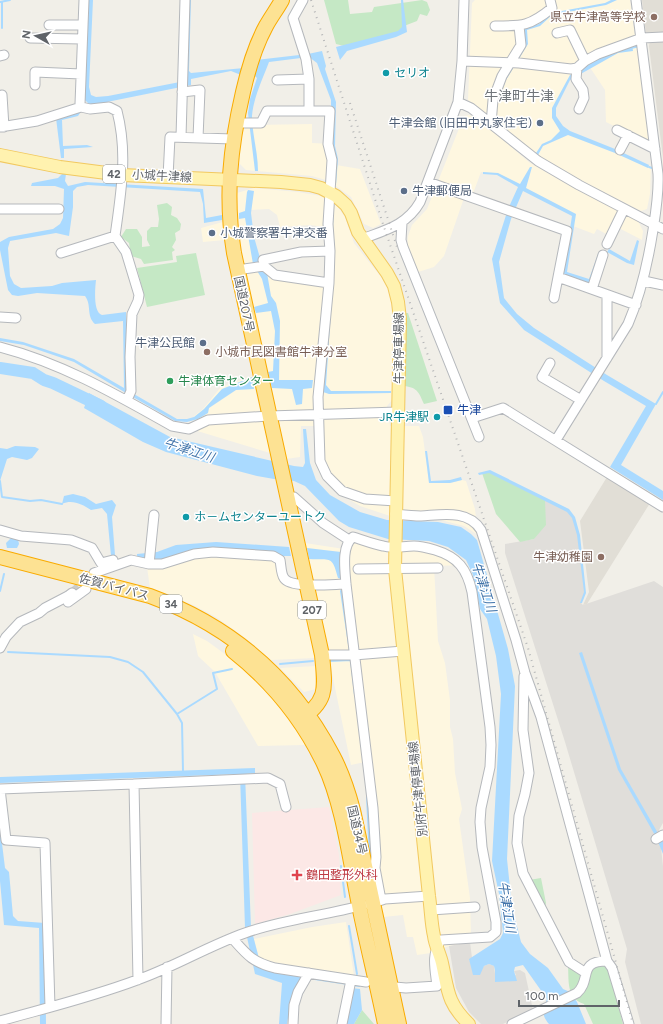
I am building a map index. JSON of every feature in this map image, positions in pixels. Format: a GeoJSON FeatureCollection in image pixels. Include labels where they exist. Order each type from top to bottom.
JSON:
{"type":"FeatureCollection","features":[{"type":"Feature","properties":{"kind":"highway","name":"国道207号"},"geometry":{"type":"LineString","coordinates":[[282,0],[266,26],[254,52],[243,91],[246,123],[233,139],[229,179],[229,204],[231,236],[237,270],[322,655],[324,681],[323,693],[318,704],[304,717]]}},
{"type":"Feature","properties":{"kind":"highway","name":"佐賀バイパス"},"geometry":{"type":"LineString","coordinates":[[0,557],[91,581],[182,618],[215,637],[256,670],[304,717]]}},
{"type":"Feature","properties":{"kind":"highway","name":"佐賀バイパス"},"geometry":{"type":"LineString","coordinates":[[0,567],[91,581]]}},
{"type":"Feature","properties":{"kind":"highway","name":"国道34号"},"geometry":{"type":"LineString","coordinates":[[304,717],[334,757],[345,782],[377,901],[399,1024]]}},
{"type":"Feature","properties":{"kind":"highway","name":"国道34号"},"geometry":{"type":"LineString","coordinates":[[304,717],[334,791],[343,825],[383,1023]]}},
{"type":"Feature","properties":{"kind":"main road","name":"小城牛津線"},"geometry":{"type":"LineString","coordinates":[[0,155],[60,167],[122,182],[168,177],[229,179]]}},
{"type":"Feature","properties":{"kind":"main road","name":"牛津停車場線"},"geometry":{"type":"LineString","coordinates":[[229,179],[310,185],[330,192],[346,206],[351,213],[362,239],[388,273],[394,286],[398,302],[400,327],[398,412]]}},
{"type":"Feature","properties":{"kind":"main road"},"geometry":{"type":"LineString","coordinates":[[395,515],[398,412]]}},
{"type":"Feature","properties":{"kind":"main road","name":"別府牛津停車場線"},"geometry":{"type":"LineString","coordinates":[[395,515],[395,569],[434,936],[442,962],[446,989],[452,1003],[469,1024]]}},
{"type":"Feature","properties":{"kind":"street"},"geometry":{"type":"LineString","coordinates":[[81,107],[84,0]]}},
{"type":"Feature","properties":{"kind":"street"},"geometry":{"type":"LineString","coordinates":[[181,137],[185,0]]}},
{"type":"Feature","properties":{"kind":"street"},"geometry":{"type":"LineString","coordinates":[[303,0],[293,18],[305,56],[309,79],[308,110]]}},
{"type":"Feature","properties":{"kind":"street"},"geometry":{"type":"LineString","coordinates":[[362,239],[402,223],[417,208],[458,102],[462,61],[464,0]]}},
{"type":"Feature","properties":{"kind":"street"},"geometry":{"type":"LineString","coordinates":[[495,26],[519,26],[538,20],[552,8],[550,0]]}},
{"type":"Feature","properties":{"kind":"street"},"geometry":{"type":"LineString","coordinates":[[556,440],[628,324],[644,281],[658,198],[658,171],[636,0]]}},
{"type":"Feature","properties":{"kind":"street"},"geometry":{"type":"LineString","coordinates":[[49,25],[83,25]]}},
{"type":"Feature","properties":{"kind":"street"},"geometry":{"type":"LineString","coordinates":[[491,124],[493,100],[502,76],[515,63],[521,45],[519,26]]}},
{"type":"Feature","properties":{"kind":"street"},"geometry":{"type":"LineString","coordinates":[[558,33],[570,30],[585,61]]}},
{"type":"Feature","properties":{"kind":"street"},"geometry":{"type":"LineString","coordinates":[[462,61],[515,63],[570,69],[577,68],[585,61],[598,54],[663,37]]}},
{"type":"Feature","properties":{"kind":"street"},"geometry":{"type":"LineString","coordinates":[[30,38],[82,39]]}},
{"type":"Feature","properties":{"kind":"street"},"geometry":{"type":"LineString","coordinates":[[577,68],[576,79],[582,90],[584,98],[579,109]]}},
{"type":"Feature","properties":{"kind":"street"},"geometry":{"type":"LineString","coordinates":[[35,85],[35,72],[81,74]]}},
{"type":"Feature","properties":{"kind":"street"},"geometry":{"type":"LineString","coordinates":[[278,80],[309,79]]}},
{"type":"Feature","properties":{"kind":"street"},"geometry":{"type":"LineString","coordinates":[[182,91],[200,90],[198,138]]}},
{"type":"Feature","properties":{"kind":"street"},"geometry":{"type":"LineString","coordinates":[[0,96],[2,96],[2,127],[37,121],[81,107],[90,109],[109,107],[117,110],[122,128],[123,149],[122,182],[115,236],[126,252],[139,295],[132,314],[130,329],[129,396]]}},
{"type":"Feature","properties":{"kind":"street"},"geometry":{"type":"LineString","coordinates":[[458,102],[471,108],[538,161],[663,229]]}},
{"type":"Feature","properties":{"kind":"street"},"geometry":{"type":"LineString","coordinates":[[246,123],[261,124],[267,111],[330,111],[328,144],[332,160],[328,224],[330,250],[329,283],[318,414],[320,461],[327,476],[342,491],[365,499],[396,502]]}},
{"type":"Feature","properties":{"kind":"street"},"geometry":{"type":"LineString","coordinates":[[617,130],[656,149]]}},
{"type":"Feature","properties":{"kind":"street"},"geometry":{"type":"LineString","coordinates":[[620,150],[628,135]]}},
{"type":"Feature","properties":{"kind":"street"},"geometry":{"type":"LineString","coordinates":[[168,177],[170,137],[233,139]]}},
{"type":"Feature","properties":{"kind":"street"},"geometry":{"type":"LineString","coordinates":[[428,182],[567,231],[554,298]]}},
{"type":"Feature","properties":{"kind":"street"},"geometry":{"type":"LineString","coordinates":[[0,209],[59,209]]}},
{"type":"Feature","properties":{"kind":"street"},"geometry":{"type":"LineString","coordinates":[[607,244],[624,209]]}},
{"type":"Feature","properties":{"kind":"street"},"geometry":{"type":"LineString","coordinates":[[402,223],[403,247],[452,373],[472,418],[478,437]]}},
{"type":"Feature","properties":{"kind":"street"},"geometry":{"type":"LineString","coordinates":[[61,253],[115,236]]}},
{"type":"Feature","properties":{"kind":"street"},"geometry":{"type":"LineString","coordinates":[[237,270],[254,268],[264,263],[301,252],[330,250]]}},
{"type":"Feature","properties":{"kind":"street"},"geometry":{"type":"LineString","coordinates":[[592,289],[602,255]]}},
{"type":"Feature","properties":{"kind":"street"},"geometry":{"type":"LineString","coordinates":[[264,263],[275,275],[329,283]]}},
{"type":"Feature","properties":{"kind":"street"},"geometry":{"type":"LineString","coordinates":[[558,277],[636,305]]}},
{"type":"Feature","properties":{"kind":"street"},"geometry":{"type":"LineString","coordinates":[[644,281],[663,284]]}},
{"type":"Feature","properties":{"kind":"street"},"geometry":{"type":"LineString","coordinates":[[607,295],[607,358]]}},
{"type":"Feature","properties":{"kind":"street"},"geometry":{"type":"LineString","coordinates":[[0,317],[16,318]]}},
{"type":"Feature","properties":{"kind":"street"},"geometry":{"type":"LineString","coordinates":[[0,347],[47,361],[96,384],[129,396],[172,426],[180,428],[189,429],[208,420],[269,416],[398,412]]}},
{"type":"Feature","properties":{"kind":"street"},"geometry":{"type":"LineString","coordinates":[[550,363],[542,377],[581,400]]}},
{"type":"Feature","properties":{"kind":"street"},"geometry":{"type":"LineString","coordinates":[[472,418],[503,408],[663,507]]}},
{"type":"Feature","properties":{"kind":"street"},"geometry":{"type":"LineString","coordinates":[[287,494],[294,497],[323,523],[348,540]]}},
{"type":"Feature","properties":{"kind":"street"},"geometry":{"type":"LineString","coordinates":[[395,515],[418,516],[448,514],[470,519],[477,523],[481,530],[525,673],[541,717],[607,961],[612,968],[629,1024]]}},
{"type":"Feature","properties":{"kind":"street"},"geometry":{"type":"LineString","coordinates":[[149,564],[154,515]]}},
{"type":"Feature","properties":{"kind":"street"},"geometry":{"type":"LineString","coordinates":[[0,530],[22,536],[71,540],[92,548],[101,563],[123,557],[129,557],[135,561],[149,564],[162,564],[194,554],[214,552],[273,556],[280,560],[283,578],[288,582],[306,585],[346,584]]}},
{"type":"Feature","properties":{"kind":"street"},"geometry":{"type":"LineString","coordinates":[[377,901],[374,868],[376,857],[373,808],[346,584],[346,548],[348,540],[353,537],[382,546],[424,547],[443,553],[458,562],[467,574],[472,592],[490,727],[490,767],[481,808],[480,822],[482,847],[496,922],[496,932],[490,937],[441,940],[437,946],[434,956],[437,986],[406,988],[396,987]]}},
{"type":"Feature","properties":{"kind":"street"},"geometry":{"type":"LineString","coordinates":[[39,613],[48,613],[74,599],[91,581],[103,574],[135,561]]}},
{"type":"Feature","properties":{"kind":"street"},"geometry":{"type":"LineString","coordinates":[[358,569],[438,568]]}},
{"type":"Feature","properties":{"kind":"street"},"geometry":{"type":"LineString","coordinates":[[0,648],[6,637],[20,622],[39,613],[72,593]]}},
{"type":"Feature","properties":{"kind":"street"},"geometry":{"type":"LineString","coordinates":[[322,655],[354,655],[403,651]]}},
{"type":"Feature","properties":{"kind":"street"},"geometry":{"type":"LineString","coordinates":[[525,673],[523,730],[529,773],[519,816],[517,843],[522,873],[568,962],[586,973]]}},
{"type":"Feature","properties":{"kind":"street"},"geometry":{"type":"LineString","coordinates":[[50,1007],[45,843],[6,840],[0,789],[134,784],[237,778],[268,778],[280,784],[286,806]]}},
{"type":"Feature","properties":{"kind":"street"},"geometry":{"type":"LineString","coordinates":[[134,784],[138,980]]}},
{"type":"Feature","properties":{"kind":"street"},"geometry":{"type":"LineString","coordinates":[[0,1021],[111,990],[138,980],[244,933],[278,923],[359,907],[377,901],[429,896]]}},
{"type":"Feature","properties":{"kind":"street"},"geometry":{"type":"LineString","coordinates":[[431,910],[475,907]]}},
{"type":"Feature","properties":{"kind":"street"},"geometry":{"type":"LineString","coordinates":[[232,938],[250,957],[261,965],[366,982]]}},
{"type":"Feature","properties":{"kind":"street"},"geometry":{"type":"LineString","coordinates":[[512,1024],[577,992],[580,990],[590,966],[597,961],[607,961]]}},
{"type":"Feature","properties":{"kind":"street"},"geometry":{"type":"LineString","coordinates":[[166,1024],[167,967]]}},
{"type":"Feature","properties":{"kind":"street"},"geometry":{"type":"LineString","coordinates":[[293,1024],[294,1005],[298,992],[309,973]]}},
{"type":"Feature","properties":{"kind":"street"},"geometry":{"type":"LineString","coordinates":[[342,1024],[351,980]]}},
{"type":"Feature","properties":{"kind":"shaded area"},"geometry":{"type":"Polygon","coordinates":[[[475,0],[630,0],[650,144],[606,122],[605,90],[589,66],[570,77],[554,109],[555,119],[564,131],[651,167],[650,194],[647,209],[641,211],[581,181],[535,155],[468,100],[472,3],[475,0]]]}},
{"type":"Feature","properties":{"kind":"shaded area","name":"県立牛津高等学校"},"geometry":{"type":"Polygon","coordinates":[[[642,0],[663,0],[663,33],[646,34],[642,0]]]}},
{"type":"Feature","properties":{"kind":"shaded area"},"geometry":{"type":"Polygon","coordinates":[[[650,41],[663,41],[663,158],[649,46],[650,41]]]}},
{"type":"Feature","properties":{"kind":"shaded area"},"geometry":{"type":"Polygon","coordinates":[[[469,115],[482,122],[530,163],[638,221],[643,231],[642,240],[615,226],[610,236],[597,229],[594,234],[573,226],[574,215],[497,174],[481,172],[471,199],[464,198],[444,256],[434,267],[415,273],[407,251],[408,236],[412,225],[427,209],[464,116],[469,115]]]}},
{"type":"Feature","properties":{"kind":"shaded area"},"geometry":{"type":"Polygon","coordinates":[[[312,124],[312,143],[333,144],[336,165],[360,169],[381,224],[373,228],[364,224],[351,197],[329,181],[312,176],[246,170],[237,161],[239,130],[253,125],[312,124]]]}},
{"type":"Feature","properties":{"kind":"shaded area"},"geometry":{"type":"Polygon","coordinates":[[[254,188],[298,192],[321,196],[337,206],[345,217],[354,243],[381,277],[387,287],[391,300],[393,326],[393,399],[387,406],[390,426],[419,426],[423,437],[429,483],[450,483],[462,480],[466,481],[475,509],[478,535],[464,526],[437,519],[390,516],[360,506],[340,494],[318,463],[314,426],[301,426],[300,457],[286,459],[272,388],[243,268],[236,209],[237,193],[254,188]],[[269,209],[250,210],[258,264],[276,274],[332,282],[332,228],[310,225],[280,227],[277,215],[269,209]]]}},
{"type":"Feature","properties":{"kind":"shaded area"},"geometry":{"type":"Polygon","coordinates":[[[223,222],[225,240],[203,242],[201,228],[223,222]]]}},
{"type":"Feature","properties":{"kind":"shaded area"},"geometry":{"type":"Polygon","coordinates":[[[252,376],[270,453],[194,430],[194,416],[203,409],[221,387],[252,376]]]}},
{"type":"Feature","properties":{"kind":"shaded area","name":"牛津幼稚園"},"geometry":{"type":"Polygon","coordinates":[[[607,477],[650,503],[587,604],[583,605],[589,592],[580,521],[607,477]]]}},
{"type":"Feature","properties":{"kind":"shaded area"},"geometry":{"type":"Polygon","coordinates":[[[545,500],[568,510],[574,517],[579,536],[585,593],[581,603],[583,605],[654,581],[663,587],[663,823],[659,830],[663,866],[663,1024],[641,1024],[625,962],[627,949],[565,742],[505,553],[505,544],[534,539],[545,500]]]}},
{"type":"Feature","properties":{"kind":"shaded area"},"geometry":{"type":"Polygon","coordinates":[[[352,532],[384,544],[446,550],[463,560],[466,565],[434,566],[438,641],[445,663],[450,700],[450,727],[453,739],[455,773],[462,809],[459,819],[470,898],[471,936],[470,942],[449,946],[431,953],[417,955],[413,937],[407,937],[403,915],[383,917],[372,868],[373,840],[365,762],[351,765],[305,543],[344,549],[352,532]]]}},
{"type":"Feature","properties":{"kind":"shaded area"},"geometry":{"type":"Polygon","coordinates":[[[216,555],[272,559],[277,564],[281,578],[299,586],[316,658],[271,660],[248,640],[216,617],[193,605],[150,588],[147,567],[216,555]]]}},
{"type":"Feature","properties":{"kind":"shaded area"},"geometry":{"type":"Polygon","coordinates":[[[193,634],[207,641],[240,665],[265,689],[291,721],[305,745],[258,746],[215,672],[198,656],[193,634]]]}},
{"type":"Feature","properties":{"kind":"shaded area"},"geometry":{"type":"Polygon","coordinates":[[[316,666],[318,680],[316,689],[304,692],[280,668],[316,666]]]}},
{"type":"Feature","properties":{"kind":"shaded area","name":"鶴田整形外科"},"geometry":{"type":"Polygon","coordinates":[[[329,807],[339,855],[341,895],[290,914],[255,924],[252,813],[329,807]]]}},
{"type":"Feature","properties":{"kind":"shaded area"},"geometry":{"type":"Polygon","coordinates":[[[346,922],[354,976],[261,966],[254,939],[312,927],[346,922]]]}},
{"type":"Feature","properties":{"kind":"shaded area"},"geometry":{"type":"Polygon","coordinates":[[[470,942],[472,958],[469,960],[481,969],[489,964],[494,966],[496,982],[516,975],[514,971],[520,970],[525,973],[533,1010],[503,1024],[481,1024],[469,1012],[456,988],[449,946],[470,942]]]}},
{"type":"Feature","properties":{"kind":"green space"},"geometry":{"type":"Polygon","coordinates":[[[324,0],[348,0],[350,14],[372,12],[374,7],[422,0],[427,2],[430,10],[427,16],[420,14],[417,21],[404,26],[399,34],[344,46],[336,44],[324,0]]]}},
{"type":"Feature","properties":{"kind":"green space"},"geometry":{"type":"Polygon","coordinates":[[[167,203],[172,207],[171,215],[177,218],[181,224],[180,230],[175,233],[176,240],[172,247],[175,250],[172,252],[173,260],[144,264],[141,259],[131,256],[129,243],[121,237],[126,229],[137,229],[142,237],[142,247],[150,246],[147,240],[147,231],[151,227],[158,227],[159,219],[157,205],[167,203]]]}},
{"type":"Feature","properties":{"kind":"green space"},"geometry":{"type":"Polygon","coordinates":[[[196,253],[205,295],[147,307],[137,268],[177,262],[176,256],[196,253]]]}},
{"type":"Feature","properties":{"kind":"green space"},"geometry":{"type":"Polygon","coordinates":[[[405,313],[408,313],[437,401],[424,404],[418,392],[413,388],[405,386],[405,313]]]}},
{"type":"Feature","properties":{"kind":"green space"},"geometry":{"type":"Polygon","coordinates":[[[489,471],[545,500],[546,525],[534,539],[520,542],[496,514],[482,473],[489,471]]]}},
{"type":"Feature","properties":{"kind":"green space"},"geometry":{"type":"Polygon","coordinates":[[[541,878],[546,903],[545,907],[529,880],[541,878]]]}},
{"type":"Feature","properties":{"kind":"green space"},"geometry":{"type":"Polygon","coordinates":[[[568,965],[589,977],[594,966],[602,965],[609,969],[623,1024],[593,1024],[584,1004],[574,998],[571,993],[568,965]]]}},
{"type":"Feature","properties":{"kind":"green space"},"geometry":{"type":"Polygon","coordinates":[[[362,1010],[374,1024],[354,1024],[362,1010]]]}},
{"type":"Feature","properties":{"kind":"water"},"geometry":{"type":"Polygon","coordinates":[[[89,0],[93,0],[89,87],[91,95],[96,97],[108,96],[185,81],[188,70],[191,73],[244,68],[241,75],[231,71],[191,79],[191,85],[90,105],[84,99],[89,0]]]}},
{"type":"Feature","properties":{"kind":"water"},"geometry":{"type":"Polygon","coordinates":[[[401,0],[403,0],[407,32],[396,37],[347,51],[340,60],[336,47],[398,31],[402,27],[401,0]]]}},
{"type":"Feature","properties":{"kind":"water"},"geometry":{"type":"Polygon","coordinates":[[[611,0],[617,0],[606,5],[552,15],[540,26],[527,30],[528,44],[506,80],[499,99],[497,99],[504,80],[525,44],[524,28],[539,24],[551,13],[605,3],[611,0]]]}},
{"type":"Feature","properties":{"kind":"water"},"geometry":{"type":"Polygon","coordinates":[[[632,45],[633,51],[618,53],[570,80],[556,108],[556,116],[563,126],[570,131],[615,149],[649,165],[648,168],[615,153],[568,135],[543,146],[538,155],[536,153],[542,144],[551,140],[560,131],[552,118],[552,108],[570,75],[579,71],[597,58],[632,45]]]}},
{"type":"Feature","properties":{"kind":"water"},"geometry":{"type":"Polygon","coordinates":[[[322,51],[326,66],[325,69],[336,102],[335,146],[338,159],[336,185],[333,185],[331,100],[317,63],[309,57],[269,62],[254,103],[252,116],[258,171],[255,171],[248,113],[250,99],[257,78],[253,74],[256,60],[322,51]]]}},
{"type":"Feature","properties":{"kind":"water"},"geometry":{"type":"Polygon","coordinates":[[[74,112],[80,113],[78,116],[62,120],[63,146],[87,145],[93,147],[64,149],[64,158],[61,158],[56,118],[74,112]]]}},
{"type":"Feature","properties":{"kind":"water"},"geometry":{"type":"Polygon","coordinates":[[[530,167],[532,167],[526,188],[576,214],[567,272],[589,279],[600,252],[591,284],[563,274],[572,216],[523,191],[511,219],[499,262],[504,298],[517,314],[534,328],[607,375],[656,404],[621,465],[663,491],[663,500],[610,467],[646,406],[524,330],[500,303],[492,259],[508,209],[518,187],[497,175],[483,174],[483,172],[498,173],[520,184],[530,167]]]}},
{"type":"Feature","properties":{"kind":"water"},"geometry":{"type":"Polygon","coordinates":[[[63,173],[66,174],[65,181],[68,186],[85,182],[203,189],[206,218],[222,215],[222,220],[204,223],[203,204],[200,192],[88,185],[77,187],[73,191],[73,207],[69,236],[56,233],[10,241],[8,248],[10,276],[14,284],[21,288],[52,286],[62,283],[96,280],[95,300],[99,313],[102,315],[126,312],[127,390],[177,419],[194,417],[204,409],[222,389],[252,377],[254,389],[236,390],[209,408],[208,413],[198,419],[187,422],[175,421],[74,362],[24,345],[0,341],[0,338],[23,342],[74,359],[124,388],[123,321],[95,324],[92,321],[85,296],[37,293],[18,296],[12,295],[8,290],[0,250],[0,242],[9,237],[53,229],[60,224],[63,218],[64,189],[55,186],[31,186],[32,183],[58,178],[63,173]]]}},
{"type":"Feature","properties":{"kind":"water"},"geometry":{"type":"Polygon","coordinates":[[[248,190],[254,191],[251,213],[254,237],[262,265],[267,273],[271,296],[276,303],[280,321],[279,380],[313,380],[312,388],[303,389],[302,404],[296,405],[292,389],[272,388],[268,372],[273,371],[275,331],[271,311],[256,313],[254,307],[268,303],[262,279],[253,264],[245,218],[239,219],[239,213],[245,211],[248,190]]]}},
{"type":"Feature","properties":{"kind":"water"},"geometry":{"type":"Polygon","coordinates":[[[332,206],[334,206],[333,227],[335,251],[326,385],[331,391],[391,391],[391,393],[329,394],[323,392],[332,206]]]}},
{"type":"Feature","properties":{"kind":"water"},"geometry":{"type":"Polygon","coordinates":[[[637,240],[639,241],[634,265],[627,263],[607,252],[609,249],[630,261],[637,240]]]}},
{"type":"Feature","properties":{"kind":"water"},"geometry":{"type":"Polygon","coordinates":[[[89,393],[170,437],[294,466],[303,467],[305,463],[303,429],[306,429],[310,463],[316,480],[330,495],[360,512],[387,520],[438,522],[461,527],[477,540],[508,649],[515,686],[507,859],[512,907],[521,942],[530,954],[548,968],[563,989],[570,992],[577,1002],[586,1024],[549,1024],[544,1015],[544,1006],[547,999],[523,965],[515,967],[514,971],[517,981],[495,982],[494,966],[489,964],[484,966],[480,975],[473,975],[469,959],[500,939],[503,933],[499,894],[492,861],[501,694],[496,656],[487,619],[480,609],[473,575],[466,560],[448,547],[429,541],[388,539],[349,527],[339,521],[305,486],[294,481],[257,476],[166,452],[143,442],[84,408],[89,393]]]}},
{"type":"Feature","properties":{"kind":"water"},"geometry":{"type":"Polygon","coordinates":[[[15,446],[35,447],[39,449],[32,458],[27,460],[12,457],[7,459],[0,481],[0,448],[7,449],[15,446]]]}},
{"type":"Feature","properties":{"kind":"water"},"geometry":{"type":"Polygon","coordinates":[[[425,451],[427,451],[431,481],[450,480],[461,477],[462,480],[450,483],[429,483],[425,451]]]}},
{"type":"Feature","properties":{"kind":"water"},"geometry":{"type":"Polygon","coordinates":[[[490,470],[569,509],[575,517],[580,535],[586,593],[582,603],[580,603],[584,592],[577,535],[572,518],[567,512],[489,473],[479,475],[478,473],[490,470]]]}},
{"type":"Feature","properties":{"kind":"water"},"geometry":{"type":"Polygon","coordinates":[[[73,494],[85,497],[96,504],[112,500],[116,505],[112,517],[115,555],[113,557],[111,556],[107,514],[102,508],[91,510],[73,502],[62,504],[64,496],[73,494]]]}},
{"type":"Feature","properties":{"kind":"water"},"geometry":{"type":"Polygon","coordinates":[[[12,537],[18,539],[19,544],[17,548],[7,548],[6,543],[12,537]]]}},
{"type":"Feature","properties":{"kind":"water"},"geometry":{"type":"Polygon","coordinates":[[[216,542],[289,547],[291,556],[210,549],[161,561],[137,558],[137,554],[157,552],[176,545],[216,542]]]}},
{"type":"Feature","properties":{"kind":"water"},"geometry":{"type":"Polygon","coordinates":[[[307,548],[341,552],[341,579],[338,578],[334,565],[330,560],[309,559],[307,548]]]}},
{"type":"Feature","properties":{"kind":"water"},"geometry":{"type":"Polygon","coordinates":[[[582,652],[621,769],[663,840],[663,854],[656,837],[618,770],[579,653],[582,652]]]}},
{"type":"Feature","properties":{"kind":"water"},"geometry":{"type":"Polygon","coordinates":[[[255,768],[255,773],[245,774],[251,928],[261,966],[300,975],[302,977],[292,994],[287,1024],[279,1024],[282,983],[255,974],[245,928],[240,774],[0,783],[0,777],[255,768]]]}},
{"type":"Feature","properties":{"kind":"water"},"geometry":{"type":"Polygon","coordinates":[[[0,827],[5,868],[9,872],[13,916],[18,921],[45,923],[46,1024],[40,1024],[39,928],[4,925],[0,881],[0,827]]]}},
{"type":"Feature","properties":{"kind":"water"},"geometry":{"type":"Polygon","coordinates":[[[352,988],[360,989],[362,1010],[354,1024],[345,1024],[352,988]]]}},
{"type":"Feature","properties":{"kind":"waterway"},"geometry":{"type":"LineString","coordinates":[[0,2],[10,0]]}},
{"type":"Feature","properties":{"kind":"waterway"},"geometry":{"type":"LineString","coordinates":[[188,70],[190,0]]}},
{"type":"Feature","properties":{"kind":"waterway"},"geometry":{"type":"LineString","coordinates":[[2,2],[2,28]]}},
{"type":"Feature","properties":{"kind":"waterway"},"geometry":{"type":"LineString","coordinates":[[631,48],[640,46]]}},
{"type":"Feature","properties":{"kind":"waterway"},"geometry":{"type":"LineString","coordinates":[[649,167],[655,169]]}},
{"type":"Feature","properties":{"kind":"waterway","name":"牛津江川"},"geometry":{"type":"LineString","coordinates":[[0,368],[33,373],[44,380],[101,406]]}},
{"type":"Feature","properties":{"kind":"waterway"},"geometry":{"type":"LineString","coordinates":[[656,404],[663,392]]}},
{"type":"Feature","properties":{"kind":"waterway"},"geometry":{"type":"LineString","coordinates":[[0,481],[2,497],[30,501],[41,500],[62,504]]}},
{"type":"Feature","properties":{"kind":"waterway"},"geometry":{"type":"LineString","coordinates":[[0,591],[4,574]]}},
{"type":"Feature","properties":{"kind":"waterway"},"geometry":{"type":"LineString","coordinates":[[341,591],[350,651]]}},
{"type":"Feature","properties":{"kind":"waterway"},"geometry":{"type":"LineString","coordinates":[[8,652],[110,657],[128,662],[143,672],[177,714],[182,723],[183,771]]}},
{"type":"Feature","properties":{"kind":"waterway"},"geometry":{"type":"LineString","coordinates":[[329,661],[351,660],[355,695]]}},
{"type":"Feature","properties":{"kind":"waterway"},"geometry":{"type":"LineString","coordinates":[[280,664],[313,661]]}},
{"type":"Feature","properties":{"kind":"waterway"},"geometry":{"type":"LineString","coordinates":[[177,714],[217,689],[213,673],[232,669]]}},
{"type":"Feature","properties":{"kind":"waterway"},"geometry":{"type":"LineString","coordinates":[[367,797],[370,857]]}},
{"type":"Feature","properties":{"kind":"waterway"},"geometry":{"type":"LineString","coordinates":[[341,866],[345,897]]}},
{"type":"Feature","properties":{"kind":"waterway"},"geometry":{"type":"LineString","coordinates":[[349,926],[357,974]]}},
{"type":"Feature","properties":{"kind":"waterway"},"geometry":{"type":"LineString","coordinates":[[308,978],[348,984]]}},
{"type":"Feature","properties":{"kind":"waterway"},"geometry":{"type":"LineString","coordinates":[[352,985],[359,986]]}},
{"type":"Feature","properties":{"kind":"tunnel"},"geometry":{"type":"LineString","coordinates":[[72,593],[89,578]]}},
{"type":"Feature","properties":{"kind":"railway"},"geometry":{"type":"LineString","coordinates":[[311,0],[383,224],[528,648],[633,1024]]}},
{"type":"Feature","properties":{"kind":"railway"},"geometry":{"type":"LineString","coordinates":[[350,103],[397,247]]}},
{"type":"Feature","properties":{"kind":"place","name":"県立牛津高等学校"},"geometry":{"type":"Point","coordinates":[654,17]}},
{"type":"Feature","properties":{"kind":"place","name":"セリオ"},"geometry":{"type":"Point","coordinates":[386,73]}},
{"type":"Feature","properties":{"kind":"place","name":"牛津会館 (旧田中丸家住宅)"},"geometry":{"type":"Point","coordinates":[540,123]}},
{"type":"Feature","properties":{"kind":"place","name":"牛津郵便局"},"geometry":{"type":"Point","coordinates":[404,191]}},
{"type":"Feature","properties":{"kind":"place","name":"小城警察署牛津交番"},"geometry":{"type":"Point","coordinates":[212,233]}},
{"type":"Feature","properties":{"kind":"place","name":"牛津公民館"},"geometry":{"type":"Point","coordinates":[203,343]}},
{"type":"Feature","properties":{"kind":"place","name":"小城市民図書館牛津分室"},"geometry":{"type":"Point","coordinates":[207,352]}},
{"type":"Feature","properties":{"kind":"place","name":"牛津体育センター"},"geometry":{"type":"Point","coordinates":[170,381]}},
{"type":"Feature","properties":{"kind":"place","name":"牛津"},"geometry":{"type":"Point","coordinates":[448,410]}},
{"type":"Feature","properties":{"kind":"place","name":"JR牛津駅"},"geometry":{"type":"Point","coordinates":[437,417]}},
{"type":"Feature","properties":{"kind":"place","name":"ホ－ムセンターユートク"},"geometry":{"type":"Point","coordinates":[186,517]}},
{"type":"Feature","properties":{"kind":"place","name":"牛津幼稚園"},"geometry":{"type":"Point","coordinates":[601,557]}},
{"type":"Feature","properties":{"kind":"place","name":"鶴田整形外科"},"geometry":{"type":"Point","coordinates":[297,875]}},
{"type":"Feature","properties":{"kind":"district","name":"牛津町牛津"},"geometry":{"type":"Point","coordinates":[519,96]}}]}
